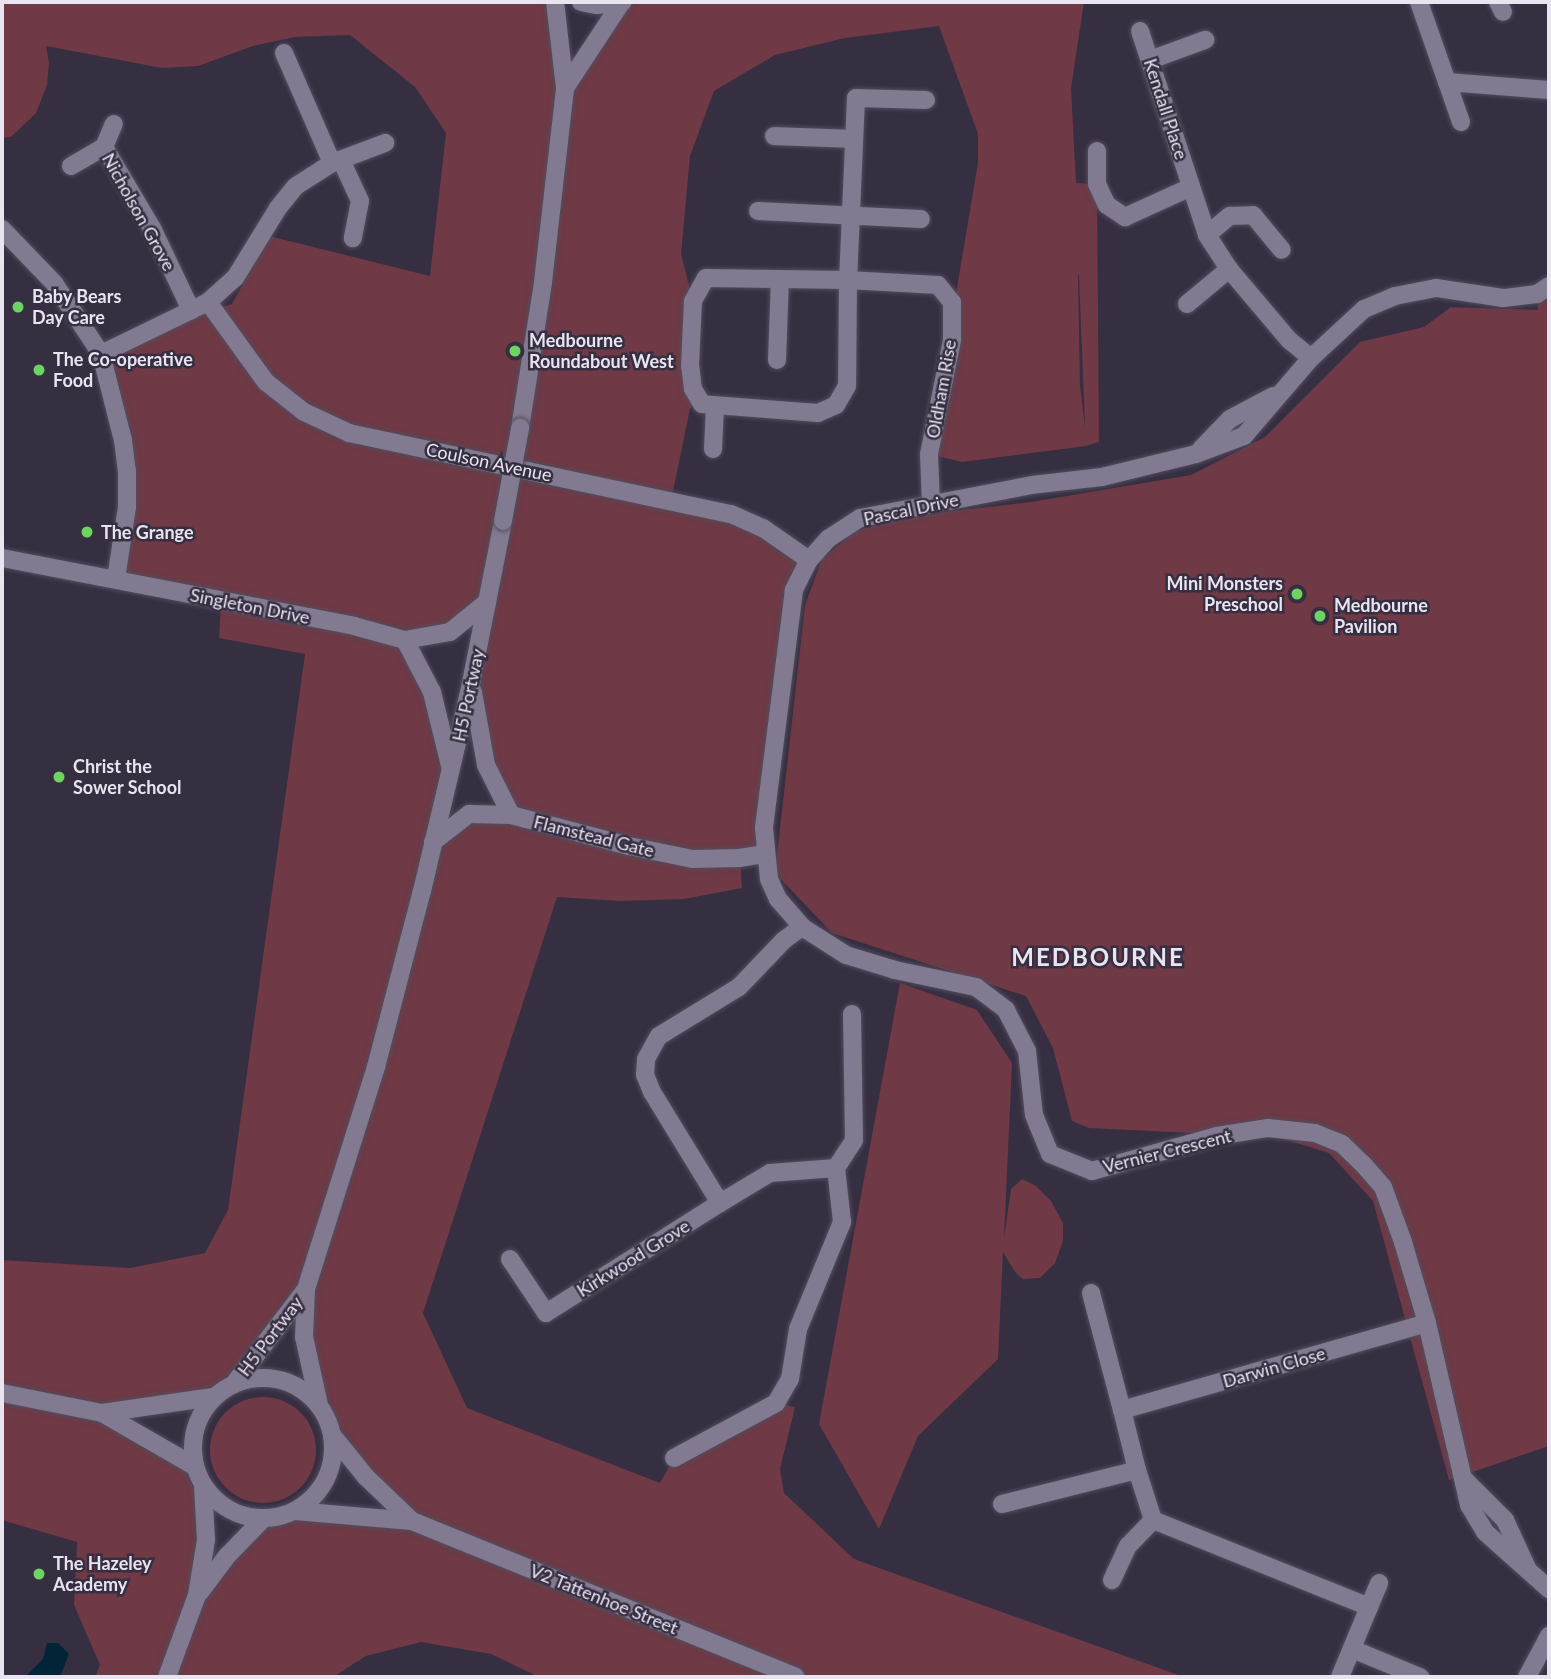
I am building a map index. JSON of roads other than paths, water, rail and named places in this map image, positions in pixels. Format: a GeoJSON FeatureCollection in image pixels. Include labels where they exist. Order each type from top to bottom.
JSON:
{"type":"FeatureCollection","features":[{"type":"Feature","properties":{"kind":"street","name":"H5 Portway"},"geometry":{"type":"LineString","coordinates":[[319,1405],[304,1337],[306,1289],[376,1067],[422,891],[471,683],[520,428],[543,282],[565,88],[555,2]]}},
{"type":"Feature","properties":{"kind":"street"},"geometry":{"type":"LineString","coordinates":[[582,2],[597,5],[622,2]]}},
{"type":"Feature","properties":{"kind":"street","name":"H5 Portway"},"geometry":{"type":"LineString","coordinates":[[565,88],[622,2]]}},
{"type":"Feature","properties":{"kind":"street"},"geometry":{"type":"LineString","coordinates":[[1419,2],[1461,122]]}},
{"type":"Feature","properties":{"kind":"street","name":"Kendall Place"},"geometry":{"type":"LineString","coordinates":[[1140,31],[1207,235],[1229,269],[1289,340],[1311,358]]}},
{"type":"Feature","properties":{"kind":"street"},"geometry":{"type":"LineString","coordinates":[[1150,60],[1206,40]]}},
{"type":"Feature","properties":{"kind":"street"},"geometry":{"type":"LineString","coordinates":[[284,53],[337,161],[360,201],[353,237]]}},
{"type":"Feature","properties":{"kind":"street"},"geometry":{"type":"LineString","coordinates":[[1447,82],[1549,90]]}},
{"type":"Feature","properties":{"kind":"street"},"geometry":{"type":"LineString","coordinates":[[713,450],[715,406],[818,413],[836,405],[847,386],[850,216],[856,98],[926,100]]}},
{"type":"Feature","properties":{"kind":"street"},"geometry":{"type":"LineString","coordinates":[[104,147],[114,124]]}},
{"type":"Feature","properties":{"kind":"street"},"geometry":{"type":"LineString","coordinates":[[774,136],[853,139]]}},
{"type":"Feature","properties":{"kind":"street"},"geometry":{"type":"LineString","coordinates":[[101,354],[208,302],[235,278],[278,208],[296,186],[337,161],[385,143]]}},
{"type":"Feature","properties":{"kind":"street","name":"Nicholson Grove"},"geometry":{"type":"LineString","coordinates":[[71,166],[104,147],[153,230],[191,310]]}},
{"type":"Feature","properties":{"kind":"street"},"geometry":{"type":"LineString","coordinates":[[1097,151],[1097,184],[1107,205],[1125,217],[1191,187]]}},
{"type":"Feature","properties":{"kind":"street"},"geometry":{"type":"LineString","coordinates":[[758,211],[920,219]]}},
{"type":"Feature","properties":{"kind":"street"},"geometry":{"type":"LineString","coordinates":[[1207,235],[1230,216],[1253,215],[1282,250]]}},
{"type":"Feature","properties":{"kind":"street"},"geometry":{"type":"LineString","coordinates":[[2,229],[54,283],[101,354],[123,440],[127,471],[127,507],[116,579]]}},
{"type":"Feature","properties":{"kind":"street"},"geometry":{"type":"LineString","coordinates":[[1187,304],[1229,269]]}},
{"type":"Feature","properties":{"kind":"street","name":"Oldham Rise"},"geometry":{"type":"LineString","coordinates":[[715,406],[702,404],[693,389],[690,366],[693,301],[706,278],[848,280],[938,285],[952,302],[951,340],[929,454],[930,504]]}},
{"type":"Feature","properties":{"kind":"street"},"geometry":{"type":"LineString","coordinates":[[777,360],[780,280]]}},
{"type":"Feature","properties":{"kind":"street","name":"Pascal Drive"},"geometry":{"type":"LineString","coordinates":[[764,854],[764,828],[794,590],[809,560],[828,539],[860,518],[1032,485],[1102,477],[1196,454],[1244,436],[1311,358],[1354,316],[1395,296],[1436,288],[1503,298],[1537,294],[1549,286]]}},
{"type":"Feature","properties":{"kind":"street","name":"Coulson Avenue"},"geometry":{"type":"LineString","coordinates":[[208,302],[266,382],[304,412],[349,433],[731,514],[772,533],[809,560]]}},
{"type":"Feature","properties":{"kind":"street","name":"Singleton Drive"},"geometry":{"type":"LineString","coordinates":[[2,558],[116,579],[221,603],[354,626],[405,640],[450,632],[487,602]]}},
{"type":"Feature","properties":{"kind":"street"},"geometry":{"type":"LineString","coordinates":[[405,640],[432,692],[451,769]]}},
{"type":"Feature","properties":{"kind":"street"},"geometry":{"type":"LineString","coordinates":[[471,683],[486,765],[511,815]]}},
{"type":"Feature","properties":{"kind":"street","name":"Flamstead Gate"},"geometry":{"type":"LineString","coordinates":[[433,842],[470,814],[511,815],[629,846],[693,859],[764,854]]}},
{"type":"Feature","properties":{"kind":"street","name":"Vernier Crescent"},"geometry":{"type":"LineString","coordinates":[[764,854],[769,879],[778,899],[803,927],[846,956],[895,970],[976,987],[1006,1010],[1027,1051],[1034,1115],[1050,1154],[1091,1171],[1217,1136],[1268,1128],[1315,1133],[1342,1144],[1383,1187],[1404,1242],[1427,1323],[1469,1505],[1485,1532],[1549,1589]]}},
{"type":"Feature","properties":{"kind":"street"},"geometry":{"type":"LineString","coordinates":[[720,1203],[652,1092],[645,1075],[646,1059],[659,1037],[739,987],[784,940],[803,927]]}},
{"type":"Feature","properties":{"kind":"street"},"geometry":{"type":"LineString","coordinates":[[674,1458],[776,1403],[790,1379],[798,1329],[842,1222],[836,1168],[854,1140],[852,1014]]}},
{"type":"Feature","properties":{"kind":"street","name":"Kirkwood Grove"},"geometry":{"type":"LineString","coordinates":[[510,1259],[546,1313],[770,1173],[836,1168]]}},
{"type":"Feature","properties":{"kind":"street","name":"H5 Portway"},"geometry":{"type":"LineString","coordinates":[[234,1384],[306,1289]]}},
{"type":"Feature","properties":{"kind":"street"},"geometry":{"type":"LineString","coordinates":[[1091,1293],[1137,1471],[1153,1520],[1369,1607]]}},
{"type":"Feature","properties":{"kind":"street","name":"Darwin Close"},"geometry":{"type":"LineString","coordinates":[[1122,1410],[1427,1323]]}},
{"type":"Feature","properties":{"kind":"street"},"geometry":{"type":"LineString","coordinates":[[102,1413],[213,1397],[234,1384],[256,1378],[280,1380],[301,1389],[319,1405],[332,1435],[333,1458],[326,1479],[313,1498],[295,1511],[262,1519],[240,1515],[219,1504],[203,1487]]}},
{"type":"Feature","properties":{"kind":"street"},"geometry":{"type":"LineString","coordinates":[[2,1393],[102,1413],[194,1466]]}},
{"type":"Feature","properties":{"kind":"street"},"geometry":{"type":"LineString","coordinates":[[169,1672],[195,1601],[206,1540],[203,1487],[194,1466],[194,1429],[213,1397]]}},
{"type":"Feature","properties":{"kind":"street","name":"V2 Tattenhoe Street"},"geometry":{"type":"LineString","coordinates":[[332,1435],[366,1477],[412,1521]]}},
{"type":"Feature","properties":{"kind":"street"},"geometry":{"type":"LineString","coordinates":[[1002,1504],[1137,1471]]}},
{"type":"Feature","properties":{"kind":"street","name":"V2 Tattenhoe Street"},"geometry":{"type":"LineString","coordinates":[[295,1511],[412,1521],[796,1677]]}},
{"type":"Feature","properties":{"kind":"street"},"geometry":{"type":"LineString","coordinates":[[195,1601],[227,1556],[262,1519]]}},
{"type":"Feature","properties":{"kind":"street"},"geometry":{"type":"LineString","coordinates":[[1112,1580],[1128,1546],[1153,1520]]}},
{"type":"Feature","properties":{"kind":"street"},"geometry":{"type":"LineString","coordinates":[[1340,1677],[1379,1583]]}},
{"type":"Feature","properties":{"kind":"street"},"geometry":{"type":"LineString","coordinates":[[1527,1677],[1549,1636]]}},
{"type":"Feature","properties":{"kind":"street"},"geometry":{"type":"LineString","coordinates":[[1352,1649],[1420,1677]]}},
{"type":"Feature","properties":{"kind":"water"},"geometry":{"type":"Polygon","coordinates":[[[47,1643],[58,1643],[69,1654],[60,1677],[25,1677],[43,1659],[47,1643]]]}},
{"type":"Feature","properties":{"kind":"place","name":"Baby Bears Day Care"},"geometry":{"type":"Point","coordinates":[18,307]}},
{"type":"Feature","properties":{"kind":"place","name":"Medbourne Roundabout West"},"geometry":{"type":"Point","coordinates":[515,351]}},
{"type":"Feature","properties":{"kind":"place","name":"The Co-operative Food"},"geometry":{"type":"Point","coordinates":[39,370]}},
{"type":"Feature","properties":{"kind":"place","name":"The Grange"},"geometry":{"type":"Point","coordinates":[87,532]}},
{"type":"Feature","properties":{"kind":"place","name":"Mini Monsters Preschool"},"geometry":{"type":"Point","coordinates":[1297,594]}},
{"type":"Feature","properties":{"kind":"place","name":"Medbourne Pavilion"},"geometry":{"type":"Point","coordinates":[1320,616]}},
{"type":"Feature","properties":{"kind":"place","name":"Christ the Sower School"},"geometry":{"type":"Point","coordinates":[59,777]}},
{"type":"Feature","properties":{"kind":"place","name":"The Hazeley Academy"},"geometry":{"type":"Point","coordinates":[39,1574]}},
{"type":"Feature","properties":{"kind":"district","name":"MEDBOURNE"},"geometry":{"type":"Point","coordinates":[1098,957]}}]}
